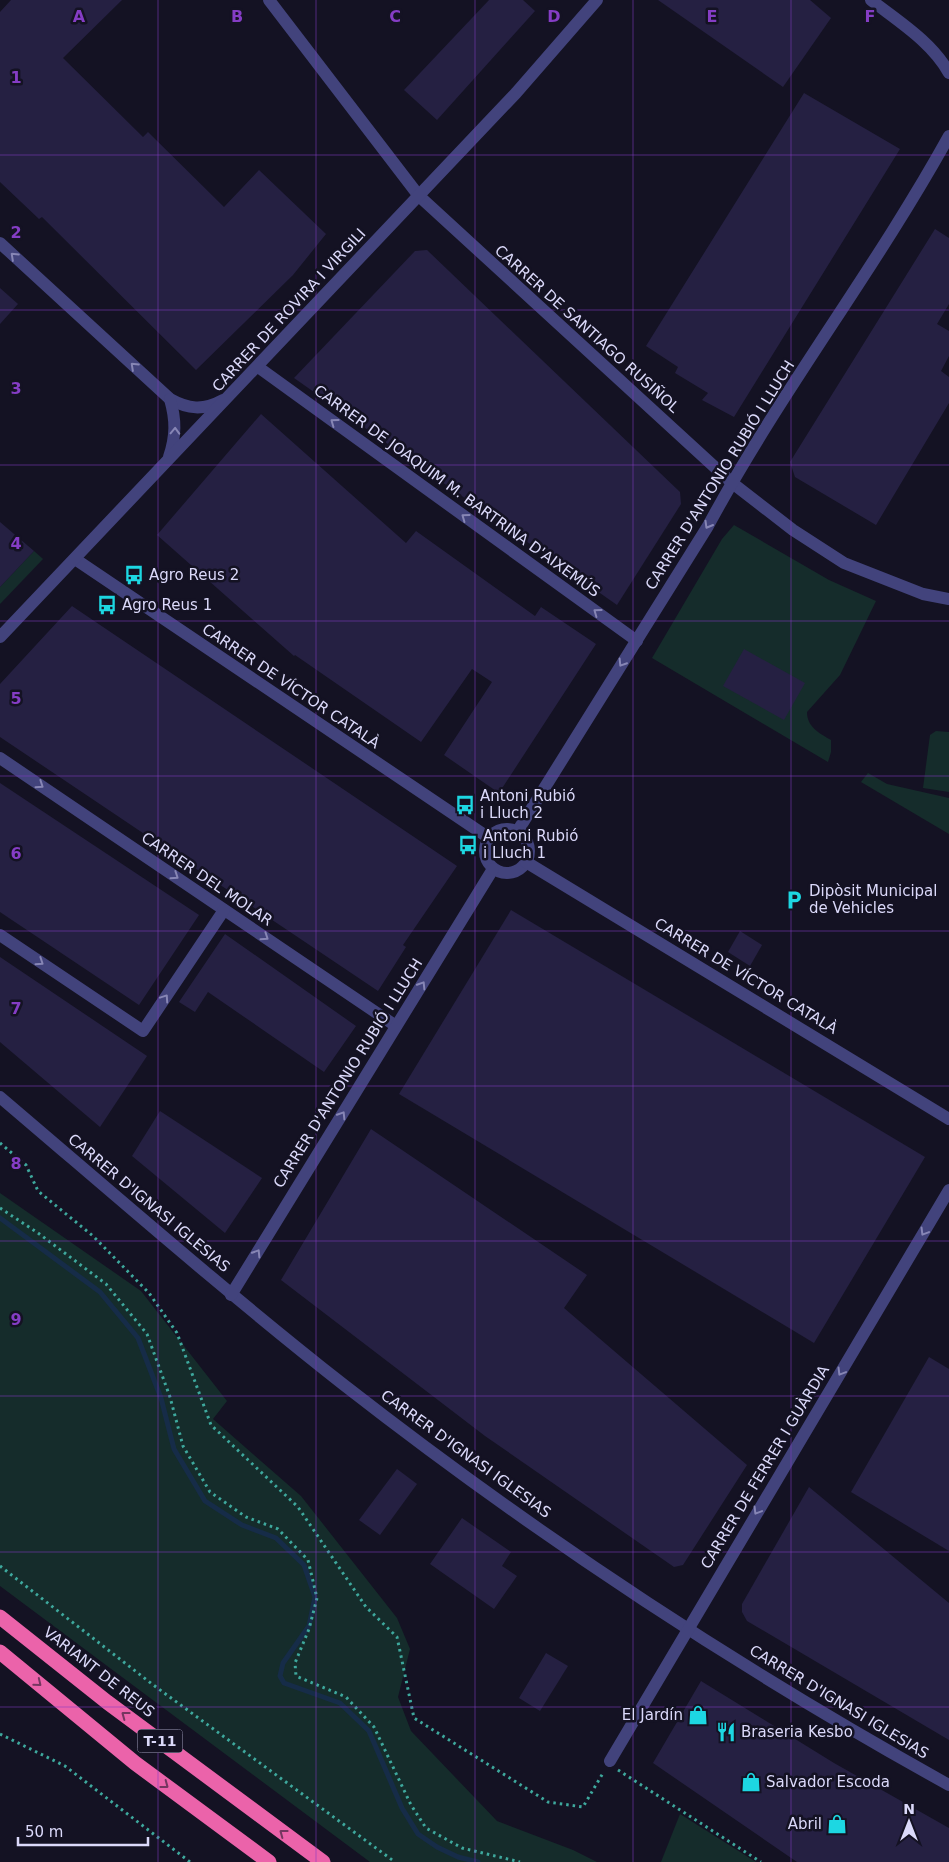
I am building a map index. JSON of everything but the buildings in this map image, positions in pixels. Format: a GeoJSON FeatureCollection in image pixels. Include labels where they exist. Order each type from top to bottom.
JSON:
{"type":"FeatureCollection","features":[{"type":"Feature","properties":{"kind":"highway","name":"VARIANT DE REUS"},"geometry":{"type":"LineString","coordinates":[[0,1617],[107,1702],[321,1861]]}},
{"type":"Feature","properties":{"kind":"highway","name":"T-11"},"geometry":{"type":"LineString","coordinates":[[0,1652],[135,1763],[265,1860]]}},
{"type":"Feature","properties":{"kind":"street","name":"CARRER DE SANTIAGO RUSIÑOL"},"geometry":{"type":"LineString","coordinates":[[270,0],[419,196],[731,482],[793,530],[844,563],[923,594],[949,599]]}},
{"type":"Feature","properties":{"kind":"street","name":"CARRER DE ROVIRA I VIRGILI"},"geometry":{"type":"LineString","coordinates":[[0,637],[516,93],[597,0]]}},
{"type":"Feature","properties":{"kind":"street"},"geometry":{"type":"LineString","coordinates":[[871,0],[923,41],[938,56],[949,72]]}},
{"type":"Feature","properties":{"kind":"street","name":"CARRER D'ANTONIO RUBIÓ I LLUCH"},"geometry":{"type":"LineString","coordinates":[[517,832],[708,526],[731,482],[858,285],[949,136]]}},
{"type":"Feature","properties":{"kind":"street"},"geometry":{"type":"LineString","coordinates":[[0,243],[170,399],[184,407],[196,409],[215,404],[234,392]]}},
{"type":"Feature","properties":{"kind":"street","name":"CARRER DE JOAQUIM M. BARTRINA D'AIXEMÚS"},"geometry":{"type":"LineString","coordinates":[[258,367],[637,641]]}},
{"type":"Feature","properties":{"kind":"street"},"geometry":{"type":"LineString","coordinates":[[167,462],[174,442],[175,429],[175,415],[170,399]]}},
{"type":"Feature","properties":{"kind":"street","name":"CARRER DE VÍCTOR CATALÀ"},"geometry":{"type":"LineString","coordinates":[[75,559],[489,838]]}},
{"type":"Feature","properties":{"kind":"street","name":"CARRER DEL MOLAR"},"geometry":{"type":"LineString","coordinates":[[0,758],[396,1026]]}},
{"type":"Feature","properties":{"kind":"street"},"geometry":{"type":"LineString","coordinates":[[500,830],[517,832],[528,845],[526,862],[519,869],[510,873],[493,868],[485,854],[489,838],[500,830]]}},
{"type":"Feature","properties":{"kind":"street","name":"CARRER DE VÍCTOR CATALÀ"},"geometry":{"type":"LineString","coordinates":[[526,862],[949,1119]]}},
{"type":"Feature","properties":{"kind":"street","name":"CARRER D'ANTONIO RUBIÓ I LLUCH"},"geometry":{"type":"LineString","coordinates":[[231,1295],[493,868]]}},
{"type":"Feature","properties":{"kind":"street"},"geometry":{"type":"LineString","coordinates":[[0,935],[143,1031],[224,910]]}},
{"type":"Feature","properties":{"kind":"street","name":"CARRER D'IGNASI IGLESIAS"},"geometry":{"type":"LineString","coordinates":[[0,1097],[231,1295],[346,1386],[456,1469],[687,1629],[826,1715],[949,1785]]}},
{"type":"Feature","properties":{"kind":"street","name":"CARRER DE FERRER I GUÀRDIA"},"geometry":{"type":"LineString","coordinates":[[610,1761],[949,1190]]}},
{"type":"Feature","properties":{"kind":"path"},"geometry":{"type":"LineString","coordinates":[[0,1143],[26,1165],[38,1191],[93,1236],[149,1293],[177,1333],[212,1425],[298,1507],[366,1607],[396,1637],[414,1718],[548,1802],[583,1807],[610,1761],[621,1774],[761,1862]]}},
{"type":"Feature","properties":{"kind":"path"},"geometry":{"type":"LineString","coordinates":[[0,1208],[38,1233],[106,1284],[147,1334],[170,1397],[183,1446],[210,1492],[246,1517],[278,1529],[308,1560],[317,1598],[309,1629],[295,1663],[296,1676],[346,1697],[374,1727],[410,1805],[426,1828],[462,1848],[520,1862]]}},
{"type":"Feature","properties":{"kind":"path"},"geometry":{"type":"LineString","coordinates":[[0,1566],[152,1684],[395,1862]]}},
{"type":"Feature","properties":{"kind":"path"},"geometry":{"type":"LineString","coordinates":[[0,1734],[65,1766],[190,1862]]}},
{"type":"Feature","properties":{"kind":"green space"},"geometry":{"type":"Polygon","coordinates":[[[734,525],[829,580],[876,601],[840,675],[807,712],[811,726],[831,740],[831,752],[828,762],[652,658],[722,539],[734,525]]]}},
{"type":"Feature","properties":{"kind":"green space"},"geometry":{"type":"Polygon","coordinates":[[[34,551],[43,559],[0,604],[0,587],[34,551]]]}},
{"type":"Feature","properties":{"kind":"green space"},"geometry":{"type":"Polygon","coordinates":[[[936,731],[949,732],[949,792],[923,788],[930,735],[936,731]]]}},
{"type":"Feature","properties":{"kind":"green space"},"geometry":{"type":"Polygon","coordinates":[[[868,773],[887,784],[949,798],[949,834],[861,782],[868,773]]]}},
{"type":"Feature","properties":{"kind":"green space"},"geometry":{"type":"Polygon","coordinates":[[[0,1193],[141,1291],[227,1401],[213,1419],[301,1496],[397,1618],[410,1649],[398,1697],[411,1731],[497,1821],[573,1850],[597,1862],[370,1862],[0,1586],[0,1193]]]}},
{"type":"Feature","properties":{"kind":"green space"},"geometry":{"type":"Polygon","coordinates":[[[680,1814],[756,1862],[661,1862],[680,1814]]]}},
{"type":"Feature","properties":{"kind":"waterway"},"geometry":{"type":"LineString","coordinates":[[0,1218],[100,1292],[138,1338],[161,1398],[174,1449],[205,1501],[242,1525],[276,1538],[304,1565],[315,1597],[309,1626],[283,1663],[280,1676],[284,1683],[340,1703],[369,1731],[402,1808],[418,1834],[437,1847],[458,1857],[478,1862]]}},
{"type":"Feature","properties":{"kind":"place","name":"Agro Reus 2"},"geometry":{"type":"Point","coordinates":[134,575]}},
{"type":"Feature","properties":{"kind":"place","name":"Agro Reus 1"},"geometry":{"type":"Point","coordinates":[107,605]}},
{"type":"Feature","properties":{"kind":"place","name":"Antoni Rubió i Lluch 2"},"geometry":{"type":"Point","coordinates":[465,805]}},
{"type":"Feature","properties":{"kind":"place","name":"Antoni Rubió i Lluch 1"},"geometry":{"type":"Point","coordinates":[468,845]}},
{"type":"Feature","properties":{"kind":"place","name":"Dipòsit Municipal de Vehicles"},"geometry":{"type":"Point","coordinates":[794,900]}},
{"type":"Feature","properties":{"kind":"place","name":"El Jardín"},"geometry":{"type":"Point","coordinates":[698,1715]}},
{"type":"Feature","properties":{"kind":"place","name":"Braseria Kesbo"},"geometry":{"type":"Point","coordinates":[726,1732]}},
{"type":"Feature","properties":{"kind":"place","name":"Salvador Escoda"},"geometry":{"type":"Point","coordinates":[751,1782]}},
{"type":"Feature","properties":{"kind":"place","name":"Abril"},"geometry":{"type":"Point","coordinates":[837,1824]}}]}
